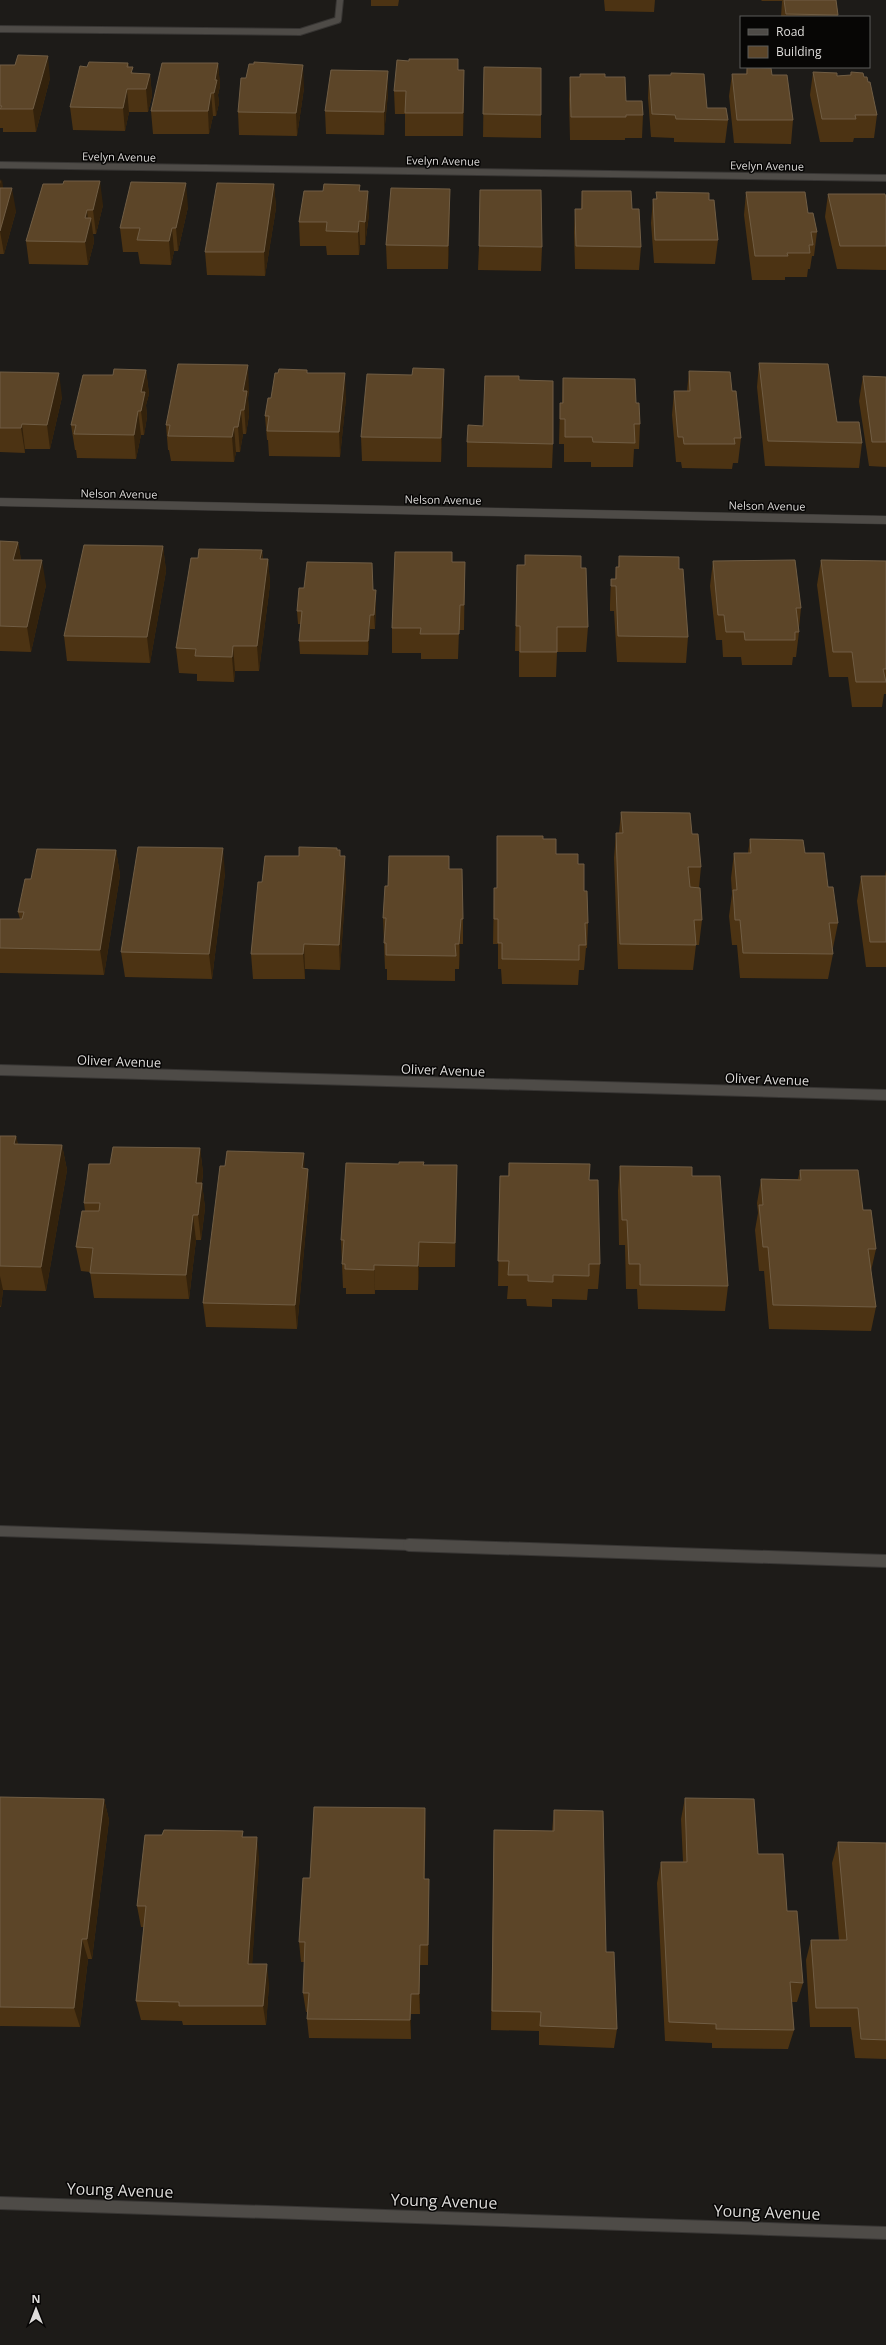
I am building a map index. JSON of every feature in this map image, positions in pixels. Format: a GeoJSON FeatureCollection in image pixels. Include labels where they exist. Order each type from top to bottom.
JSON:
{"type":"FeatureCollection","features":[{"type":"Feature","properties":{"kind":"street"},"geometry":{"type":"LineString","coordinates":[[0,29],[300,32],[338,20],[340,0]]}},
{"type":"Feature","properties":{"kind":"street","name":"Evelyn Avenue"},"geometry":{"type":"LineString","coordinates":[[0,165],[886,178]]}},
{"type":"Feature","properties":{"kind":"street","name":"Nelson Avenue"},"geometry":{"type":"LineString","coordinates":[[0,502],[886,520]]}},
{"type":"Feature","properties":{"kind":"street","name":"Oliver Avenue"},"geometry":{"type":"LineString","coordinates":[[0,1070],[886,1095]]}},
{"type":"Feature","properties":{"kind":"street"},"geometry":{"type":"LineString","coordinates":[[0,1531],[886,1561]]}},
{"type":"Feature","properties":{"kind":"street","name":"Young Avenue"},"geometry":{"type":"LineString","coordinates":[[0,2203],[886,2233]]}},
{"type":"Feature","properties":{"kind":"building"},"geometry":{"type":"Polygon","coordinates":[[[784,0],[836,0],[838,15],[786,14],[784,0]]]}},
{"type":"Feature","properties":{"kind":"building"},"geometry":{"type":"Polygon","coordinates":[[[18,55],[48,56],[33,109],[0,109],[2,106],[0,106],[0,65],[15,65],[18,55]]]}},
{"type":"Feature","properties":{"kind":"building"},"geometry":{"type":"Polygon","coordinates":[[[409,59],[458,59],[458,70],[464,70],[463,113],[405,113],[406,91],[394,91],[397,60],[409,61],[409,59]]]}},
{"type":"Feature","properties":{"kind":"building"},"geometry":{"type":"Polygon","coordinates":[[[89,62],[128,63],[127,67],[133,67],[131,73],[150,74],[146,89],[127,89],[123,108],[70,107],[80,66],[87,67],[89,62]]]}},
{"type":"Feature","properties":{"kind":"building"},"geometry":{"type":"Polygon","coordinates":[[[254,62],[303,65],[296,113],[238,112],[241,78],[246,78],[249,64],[254,64],[254,62]]]}},
{"type":"Feature","properties":{"kind":"building"},"geometry":{"type":"Polygon","coordinates":[[[162,63],[218,63],[215,80],[217,80],[214,93],[211,93],[208,111],[151,111],[162,63]]]}},
{"type":"Feature","properties":{"kind":"building"},"geometry":{"type":"Polygon","coordinates":[[[484,67],[541,68],[541,115],[483,114],[484,67]]]}},
{"type":"Feature","properties":{"kind":"building"},"geometry":{"type":"Polygon","coordinates":[[[747,68],[771,68],[772,75],[787,75],[793,120],[737,120],[732,74],[747,74],[747,68]]]}},
{"type":"Feature","properties":{"kind":"building"},"geometry":{"type":"Polygon","coordinates":[[[331,70],[388,71],[384,112],[325,111],[331,70]]]}},
{"type":"Feature","properties":{"kind":"building"},"geometry":{"type":"Polygon","coordinates":[[[813,72],[837,73],[837,76],[851,75],[851,72],[863,73],[864,77],[867,77],[868,82],[870,82],[877,115],[855,115],[856,119],[822,119],[813,72]]]}},
{"type":"Feature","properties":{"kind":"building"},"geometry":{"type":"Polygon","coordinates":[[[671,73],[704,74],[707,108],[726,108],[728,120],[676,119],[675,115],[652,114],[649,75],[671,75],[671,73]]]}},
{"type":"Feature","properties":{"kind":"building"},"geometry":{"type":"Polygon","coordinates":[[[580,74],[605,74],[605,77],[625,77],[626,101],[642,101],[643,115],[626,115],[626,117],[571,117],[570,77],[580,77],[580,74]]]}},
{"type":"Feature","properties":{"kind":"building"},"geometry":{"type":"Polygon","coordinates":[[[64,181],[100,181],[93,210],[87,210],[85,218],[91,218],[85,242],[26,241],[43,184],[63,184],[64,181]]]}},
{"type":"Feature","properties":{"kind":"building"},"geometry":{"type":"Polygon","coordinates":[[[131,182],[186,183],[176,228],[172,228],[169,241],[137,240],[140,228],[120,228],[131,182]]]}},
{"type":"Feature","properties":{"kind":"building"},"geometry":{"type":"Polygon","coordinates":[[[217,183],[274,184],[264,252],[205,252],[217,183]]]}},
{"type":"Feature","properties":{"kind":"building"},"geometry":{"type":"Polygon","coordinates":[[[324,184],[360,185],[359,191],[368,191],[365,222],[359,221],[358,232],[326,231],[327,222],[299,222],[304,191],[323,191],[324,184]]]}},
{"type":"Feature","properties":{"kind":"building"},"geometry":{"type":"Polygon","coordinates":[[[0,188],[12,188],[0,231],[0,188]]]}},
{"type":"Feature","properties":{"kind":"building"},"geometry":{"type":"Polygon","coordinates":[[[391,188],[450,189],[448,246],[386,245],[391,188]]]}},
{"type":"Feature","properties":{"kind":"building"},"geometry":{"type":"Polygon","coordinates":[[[480,190],[541,190],[542,247],[479,246],[480,190]]]}},
{"type":"Feature","properties":{"kind":"building"},"geometry":{"type":"Polygon","coordinates":[[[582,191],[631,191],[632,209],[639,209],[641,247],[576,246],[575,209],[582,209],[582,191]]]}},
{"type":"Feature","properties":{"kind":"building"},"geometry":{"type":"Polygon","coordinates":[[[656,192],[709,193],[709,200],[714,200],[718,240],[655,240],[653,199],[657,199],[656,192]]]}},
{"type":"Feature","properties":{"kind":"building"},"geometry":{"type":"Polygon","coordinates":[[[746,192],[805,192],[808,213],[813,213],[817,232],[811,232],[813,245],[809,245],[810,253],[787,253],[788,256],[755,256],[746,192]]]}},
{"type":"Feature","properties":{"kind":"building"},"geometry":{"type":"Polygon","coordinates":[[[828,194],[885,194],[886,246],[840,246],[828,194]]]}},
{"type":"Feature","properties":{"kind":"building"},"geometry":{"type":"Polygon","coordinates":[[[759,363],[828,364],[837,422],[859,422],[862,443],[768,441],[759,363]]]}},
{"type":"Feature","properties":{"kind":"building"},"geometry":{"type":"Polygon","coordinates":[[[178,364],[248,365],[243,391],[247,391],[244,410],[241,410],[238,427],[234,427],[232,437],[168,436],[170,425],[166,425],[178,364]]]}},
{"type":"Feature","properties":{"kind":"building"},"geometry":{"type":"Polygon","coordinates":[[[413,368],[444,369],[441,438],[361,437],[367,374],[412,375],[413,368]]]}},
{"type":"Feature","properties":{"kind":"building"},"geometry":{"type":"Polygon","coordinates":[[[114,369],[146,370],[141,392],[145,392],[141,411],[138,411],[134,435],[74,434],[76,425],[71,425],[83,375],[113,375],[114,369]]]}},
{"type":"Feature","properties":{"kind":"building"},"geometry":{"type":"Polygon","coordinates":[[[279,369],[307,370],[307,373],[345,373],[339,432],[267,431],[269,416],[265,416],[268,398],[271,398],[275,373],[278,373],[279,369]]]}},
{"type":"Feature","properties":{"kind":"building"},"geometry":{"type":"Polygon","coordinates":[[[689,371],[730,372],[732,391],[736,391],[741,438],[734,438],[735,444],[684,444],[683,437],[678,437],[674,391],[690,391],[689,371]]]}},
{"type":"Feature","properties":{"kind":"building"},"geometry":{"type":"Polygon","coordinates":[[[0,372],[59,373],[47,425],[22,424],[21,428],[0,428],[0,372]]]}},
{"type":"Feature","properties":{"kind":"building"},"geometry":{"type":"Polygon","coordinates":[[[485,376],[519,376],[519,380],[553,381],[553,444],[467,442],[468,425],[483,426],[485,376]]]}},
{"type":"Feature","properties":{"kind":"building"},"geometry":{"type":"Polygon","coordinates":[[[863,376],[886,377],[886,442],[872,442],[863,376]]]}},
{"type":"Feature","properties":{"kind":"building"},"geometry":{"type":"Polygon","coordinates":[[[563,378],[635,379],[636,403],[639,403],[640,424],[634,424],[635,443],[593,442],[592,437],[565,437],[565,419],[560,419],[560,403],[563,403],[563,378]]]}},
{"type":"Feature","properties":{"kind":"building"},"geometry":{"type":"Polygon","coordinates":[[[0,541],[18,542],[13,560],[42,560],[27,627],[0,626],[0,541]]]}},
{"type":"Feature","properties":{"kind":"building"},"geometry":{"type":"Polygon","coordinates":[[[84,545],[163,546],[147,637],[64,636],[84,545]]]}},
{"type":"Feature","properties":{"kind":"building"},"geometry":{"type":"Polygon","coordinates":[[[199,549],[262,550],[260,559],[268,559],[257,646],[233,646],[232,657],[195,656],[196,649],[176,648],[191,558],[198,558],[199,549]]]}},
{"type":"Feature","properties":{"kind":"building"},"geometry":{"type":"Polygon","coordinates":[[[395,552],[452,552],[452,562],[465,562],[464,605],[460,605],[459,634],[420,634],[421,628],[392,628],[395,552]]]}},
{"type":"Feature","properties":{"kind":"building"},"geometry":{"type":"Polygon","coordinates":[[[525,555],[581,556],[581,568],[586,568],[588,627],[557,627],[557,652],[520,652],[520,626],[516,626],[517,565],[525,565],[525,555]]]}},
{"type":"Feature","properties":{"kind":"building"},"geometry":{"type":"Polygon","coordinates":[[[619,556],[679,557],[679,569],[683,569],[688,637],[618,636],[616,586],[611,586],[611,579],[616,579],[616,567],[619,567],[619,556]]]}},
{"type":"Feature","properties":{"kind":"building"},"geometry":{"type":"Polygon","coordinates":[[[795,560],[801,608],[796,608],[799,632],[795,632],[795,640],[745,640],[744,632],[726,632],[724,615],[718,615],[713,561],[795,560]]]}},
{"type":"Feature","properties":{"kind":"building"},"geometry":{"type":"Polygon","coordinates":[[[821,560],[886,561],[886,669],[883,669],[886,682],[856,682],[852,652],[833,652],[821,560]]]}},
{"type":"Feature","properties":{"kind":"building"},"geometry":{"type":"Polygon","coordinates":[[[307,562],[372,563],[373,590],[376,590],[374,615],[370,615],[368,641],[299,641],[302,611],[297,611],[299,588],[304,588],[307,562]]]}},
{"type":"Feature","properties":{"kind":"building"},"geometry":{"type":"Polygon","coordinates":[[[621,812],[690,813],[692,834],[698,834],[701,867],[688,867],[690,887],[700,888],[702,920],[694,920],[696,945],[620,944],[616,833],[623,833],[621,812]]]}},
{"type":"Feature","properties":{"kind":"building"},"geometry":{"type":"Polygon","coordinates":[[[497,836],[543,836],[543,839],[556,839],[556,854],[578,854],[578,864],[584,864],[584,891],[587,891],[588,923],[585,923],[586,945],[579,945],[579,960],[502,959],[502,943],[498,943],[498,919],[494,919],[494,888],[497,888],[497,836]]]}},
{"type":"Feature","properties":{"kind":"building"},"geometry":{"type":"Polygon","coordinates":[[[750,839],[803,840],[805,853],[824,853],[828,887],[833,887],[838,923],[829,923],[833,954],[743,953],[740,920],[735,920],[733,890],[737,890],[734,853],[751,853],[750,839]]]}},
{"type":"Feature","properties":{"kind":"building"},"geometry":{"type":"Polygon","coordinates":[[[138,847],[223,848],[209,954],[121,952],[138,847]]]}},
{"type":"Feature","properties":{"kind":"building"},"geometry":{"type":"Polygon","coordinates":[[[299,847],[337,848],[337,850],[340,850],[340,856],[345,856],[339,945],[304,944],[303,954],[251,954],[258,882],[262,882],[265,856],[299,856],[299,847]]]}},
{"type":"Feature","properties":{"kind":"building"},"geometry":{"type":"Polygon","coordinates":[[[37,849],[116,850],[100,950],[0,948],[0,919],[22,919],[24,912],[18,912],[25,879],[31,879],[37,849]]]}},
{"type":"Feature","properties":{"kind":"building"},"geometry":{"type":"Polygon","coordinates":[[[389,856],[449,856],[449,869],[462,869],[463,919],[461,919],[459,944],[455,944],[456,956],[386,955],[386,943],[384,943],[386,918],[383,918],[385,886],[388,886],[389,856]]]}},
{"type":"Feature","properties":{"kind":"building"},"geometry":{"type":"Polygon","coordinates":[[[861,876],[886,876],[886,942],[870,942],[861,876]]]}},
{"type":"Feature","properties":{"kind":"building"},"geometry":{"type":"Polygon","coordinates":[[[0,1136],[16,1136],[14,1144],[62,1145],[41,1267],[0,1266],[0,1136]]]}},
{"type":"Feature","properties":{"kind":"building"},"geometry":{"type":"Polygon","coordinates":[[[113,1147],[200,1148],[196,1183],[202,1183],[198,1215],[193,1215],[186,1275],[90,1273],[93,1248],[76,1247],[82,1211],[99,1211],[100,1203],[84,1203],[89,1164],[110,1164],[113,1147]]]}},
{"type":"Feature","properties":{"kind":"building"},"geometry":{"type":"Polygon","coordinates":[[[227,1151],[304,1153],[302,1168],[308,1169],[295,1305],[203,1303],[220,1166],[225,1166],[227,1151]]]}},
{"type":"Feature","properties":{"kind":"building"},"geometry":{"type":"Polygon","coordinates":[[[399,1162],[424,1162],[423,1165],[457,1165],[455,1243],[419,1242],[418,1266],[374,1265],[374,1270],[345,1269],[345,1264],[342,1264],[344,1240],[341,1240],[346,1163],[399,1164],[399,1162]]]}},
{"type":"Feature","properties":{"kind":"building"},"geometry":{"type":"Polygon","coordinates":[[[509,1163],[590,1164],[589,1180],[598,1180],[600,1264],[589,1264],[589,1276],[553,1275],[553,1282],[528,1281],[528,1275],[508,1275],[509,1261],[498,1261],[500,1176],[509,1176],[509,1163]]]}},
{"type":"Feature","properties":{"kind":"building"},"geometry":{"type":"Polygon","coordinates":[[[620,1166],[692,1167],[692,1176],[720,1176],[728,1286],[640,1285],[640,1264],[629,1264],[627,1220],[622,1220],[620,1166]]]}},
{"type":"Feature","properties":{"kind":"building"},"geometry":{"type":"Polygon","coordinates":[[[800,1170],[858,1170],[863,1210],[871,1210],[876,1249],[868,1249],[876,1307],[773,1305],[768,1247],[763,1247],[759,1205],[763,1205],[761,1179],[801,1180],[800,1170]]]}},
{"type":"Feature","properties":{"kind":"building"},"geometry":{"type":"Polygon","coordinates":[[[0,1797],[104,1799],[87,1939],[82,1939],[74,2008],[0,2007],[0,1797]]]}},
{"type":"Feature","properties":{"kind":"building"},"geometry":{"type":"Polygon","coordinates":[[[685,1798],[754,1799],[758,1854],[783,1854],[787,1911],[797,1911],[803,1983],[790,1982],[794,2030],[716,2029],[716,2024],[669,2022],[661,1862],[687,1862],[685,1798]]]}},
{"type":"Feature","properties":{"kind":"building"},"geometry":{"type":"Polygon","coordinates":[[[314,1807],[425,1808],[424,1879],[429,1879],[428,1945],[420,1945],[419,1994],[411,1994],[410,2020],[307,2019],[309,1993],[303,1993],[305,1942],[299,1942],[303,1878],[310,1878],[314,1807]]]}},
{"type":"Feature","properties":{"kind":"building"},"geometry":{"type":"Polygon","coordinates":[[[554,1810],[603,1811],[606,1952],[614,1952],[617,2029],[540,2026],[541,2012],[492,2011],[494,1830],[554,1831],[554,1810]]]}},
{"type":"Feature","properties":{"kind":"building"},"geometry":{"type":"Polygon","coordinates":[[[164,1830],[243,1831],[242,1837],[257,1837],[248,1964],[267,1964],[263,2006],[179,2006],[179,2002],[136,2001],[146,1906],[137,1906],[145,1835],[162,1835],[164,1830]]]}},
{"type":"Feature","properties":{"kind":"building"},"geometry":{"type":"Polygon","coordinates":[[[838,1842],[886,1843],[886,2040],[861,2039],[858,2008],[816,2008],[811,1940],[847,1940],[838,1842]]]}}]}
